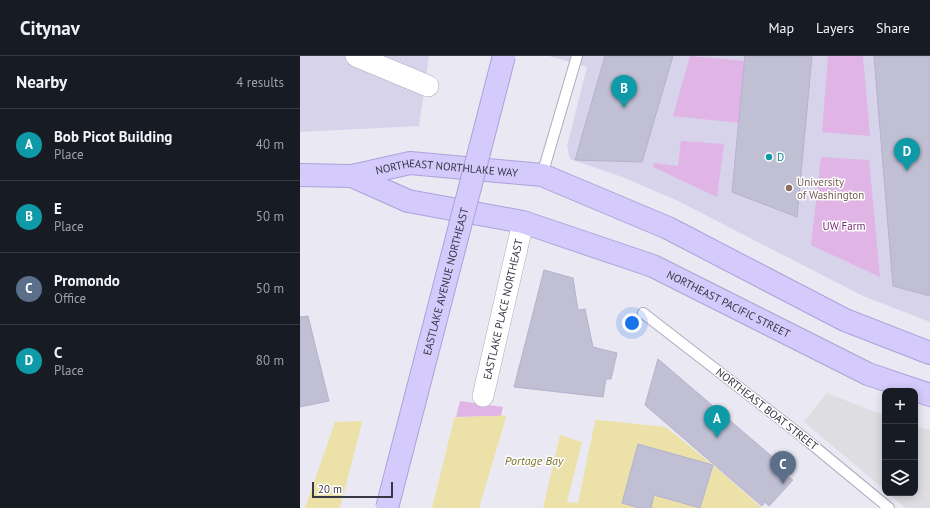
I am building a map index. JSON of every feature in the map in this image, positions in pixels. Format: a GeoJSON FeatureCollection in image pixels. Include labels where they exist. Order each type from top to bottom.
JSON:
{"type":"FeatureCollection","features":[{"type":"Feature","properties":{"kind":"main road","name":"EASTLAKE AVENUE NORTHEAST"},"geometry":{"type":"LineString","coordinates":[[387,508],[504,56]]}},
{"type":"Feature","properties":{"kind":"main road","name":"NORTHEAST NORTHLAKE WAY"},"geometry":{"type":"LineString","coordinates":[[300,175],[352,176],[410,163],[542,175]]}},
{"type":"Feature","properties":{"kind":"main road"},"geometry":{"type":"LineString","coordinates":[[542,175],[668,228],[845,320],[930,353]]}},
{"type":"Feature","properties":{"kind":"main road","name":"NORTHEAST NORTHLAKE WAY"},"geometry":{"type":"LineString","coordinates":[[352,176],[408,201],[523,222]]}},
{"type":"Feature","properties":{"kind":"main road","name":"NORTHEAST PACIFIC STREET"},"geometry":{"type":"LineString","coordinates":[[523,222],[652,266],[855,368],[910,390],[930,395]]}},
{"type":"Feature","properties":{"kind":"street"},"geometry":{"type":"LineString","coordinates":[[356,56],[428,86]]}},
{"type":"Feature","properties":{"kind":"street","name":"EASTLAKE PLACE NORTHEAST"},"geometry":{"type":"LineString","coordinates":[[483,396],[523,222]]}},
{"type":"Feature","properties":{"kind":"lane"},"geometry":{"type":"LineString","coordinates":[[542,175],[577,56]]}},
{"type":"Feature","properties":{"kind":"lane","name":"NORTHEAST BOAT STREET"},"geometry":{"type":"LineString","coordinates":[[643,313],[798,433],[889,508]]}},
{"type":"Feature","properties":{"kind":"shaded area"},"geometry":{"type":"Polygon","coordinates":[[[300,56],[429,56],[419,126],[300,132],[300,56]]]}},
{"type":"Feature","properties":{"kind":"shaded area","name":"University of Washington"},"geometry":{"type":"Polygon","coordinates":[[[549,56],[930,56],[930,322],[863,296],[676,200],[622,177],[570,159],[567,146],[587,67],[549,56]]]}},
{"type":"Feature","properties":{"kind":"shaded area"},"geometry":{"type":"Polygon","coordinates":[[[827,393],[882,415],[882,487],[804,422],[827,393]]]}},
{"type":"Feature","properties":{"kind":"shaded area"},"geometry":{"type":"Polygon","coordinates":[[[918,427],[930,430],[930,508],[906,508],[892,496],[918,496],[918,427]]]}},
{"type":"Feature","properties":{"kind":"green space"},"geometry":{"type":"Polygon","coordinates":[[[690,56],[745,61],[739,123],[673,116],[690,56]]]}},
{"type":"Feature","properties":{"kind":"green space"},"geometry":{"type":"Polygon","coordinates":[[[828,56],[863,56],[870,136],[822,132],[828,56]]]}},
{"type":"Feature","properties":{"kind":"green space"},"geometry":{"type":"Polygon","coordinates":[[[681,141],[724,144],[717,197],[653,167],[654,163],[678,166],[681,141]]]}},
{"type":"Feature","properties":{"kind":"green space","name":"UW Farm"},"geometry":{"type":"Polygon","coordinates":[[[821,157],[869,160],[880,277],[811,245],[821,157]]]}},
{"type":"Feature","properties":{"kind":"green space"},"geometry":{"type":"Polygon","coordinates":[[[460,401],[503,407],[501,416],[456,417],[460,401]]]}},
{"type":"Feature","properties":{"kind":"water","name":"Portage Bay"},"geometry":{"type":"Polygon","coordinates":[[[541,414],[666,427],[718,469],[762,508],[305,508],[335,422],[541,414]]]}},
{"type":"Feature","properties":{"kind":"pier"},"geometry":{"type":"Polygon","coordinates":[[[541,412],[596,417],[578,503],[567,502],[582,442],[560,435],[543,508],[479,508],[507,414],[541,412]]]}},
{"type":"Feature","properties":{"kind":"pier"},"geometry":{"type":"Polygon","coordinates":[[[455,415],[432,508],[340,508],[363,419],[455,415]]]}},
{"type":"Feature","properties":{"kind":"building"},"geometry":{"type":"Polygon","coordinates":[[[605,56],[673,56],[642,162],[575,160],[605,56]]]}},
{"type":"Feature","properties":{"kind":"building","name":"D"},"geometry":{"type":"Polygon","coordinates":[[[745,56],[812,56],[797,217],[732,192],[745,56]]]}},
{"type":"Feature","properties":{"kind":"building"},"geometry":{"type":"Polygon","coordinates":[[[874,56],[930,56],[930,296],[893,286],[874,56]]]}},
{"type":"Feature","properties":{"kind":"building"},"geometry":{"type":"Polygon","coordinates":[[[544,270],[573,278],[578,310],[585,309],[593,347],[617,353],[611,379],[606,379],[603,397],[514,387],[544,270]]]}},
{"type":"Feature","properties":{"kind":"building"},"geometry":{"type":"Polygon","coordinates":[[[308,316],[329,401],[300,407],[300,317],[308,316]]]}},
{"type":"Feature","properties":{"kind":"building"},"geometry":{"type":"Polygon","coordinates":[[[658,359],[790,472],[787,476],[793,480],[769,506],[765,502],[762,506],[645,405],[658,359]]]}},
{"type":"Feature","properties":{"kind":"building"},"geometry":{"type":"Polygon","coordinates":[[[638,444],[713,465],[700,508],[654,495],[651,508],[639,508],[622,503],[638,444]]]}},
{"type":"Feature","properties":{"kind":"place","name":"E"},"geometry":{"type":"Point","coordinates":[624,108]}},
{"type":"Feature","properties":{"kind":"place","name":"D"},"geometry":{"type":"Point","coordinates":[769,157]}},
{"type":"Feature","properties":{"kind":"place","name":"C"},"geometry":{"type":"Point","coordinates":[907,171]}},
{"type":"Feature","properties":{"kind":"place","name":"University of Washington"},"geometry":{"type":"Point","coordinates":[789,188]}},
{"type":"Feature","properties":{"kind":"place","name":"Bob Picot Building"},"geometry":{"type":"Point","coordinates":[717,438]}},
{"type":"Feature","properties":{"kind":"place","name":"Promondo"},"geometry":{"type":"Point","coordinates":[783,484]}}]}
